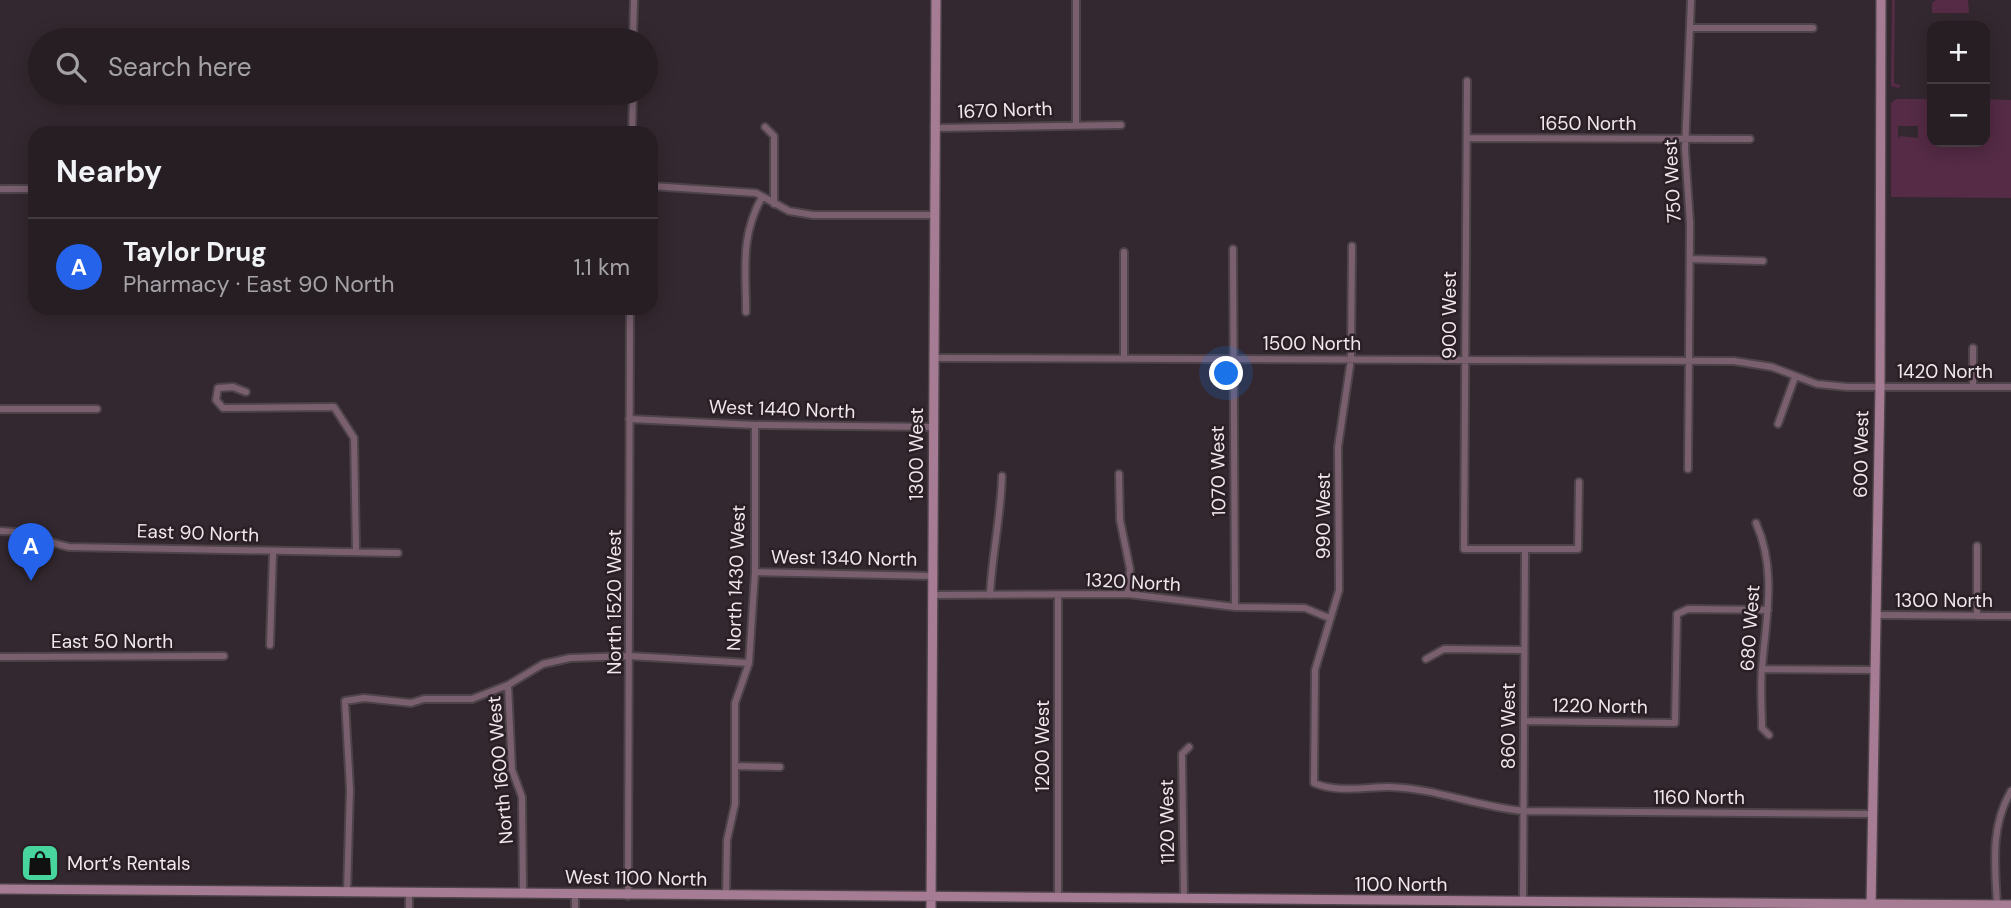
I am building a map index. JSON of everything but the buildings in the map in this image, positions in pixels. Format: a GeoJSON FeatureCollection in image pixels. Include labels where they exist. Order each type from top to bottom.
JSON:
{"type":"FeatureCollection","features":[{"type":"Feature","properties":{"kind":"main road","name":"1300 West"},"geometry":{"type":"LineString","coordinates":[[932,908],[936,0]]}},
{"type":"Feature","properties":{"kind":"main road","name":"600 West"},"geometry":{"type":"LineString","coordinates":[[1871,906],[1880,387],[1881,0]]}},
{"type":"Feature","properties":{"kind":"main road","name":"West 1100 North"},"geometry":{"type":"LineString","coordinates":[[0,889],[993,898]]}},
{"type":"Feature","properties":{"kind":"main road","name":"1100 North"},"geometry":{"type":"LineString","coordinates":[[993,898],[1354,905],[1523,901],[1871,906]]}},
{"type":"Feature","properties":{"kind":"main road"},"geometry":{"type":"LineString","coordinates":[[1871,906],[2011,905]]}},
{"type":"Feature","properties":{"kind":"street"},"geometry":{"type":"LineString","coordinates":[[634,0],[634,28]]}},
{"type":"Feature","properties":{"kind":"street"},"geometry":{"type":"LineString","coordinates":[[1076,0],[1076,124]]}},
{"type":"Feature","properties":{"kind":"street","name":"750 West"},"geometry":{"type":"LineString","coordinates":[[1688,469],[1690,259],[1685,139],[1691,0]]}},
{"type":"Feature","properties":{"kind":"street"},"geometry":{"type":"LineString","coordinates":[[1691,28],[1813,28]]}},
{"type":"Feature","properties":{"kind":"street","name":"900 West"},"geometry":{"type":"LineString","coordinates":[[1467,82],[1464,549],[1525,550]]}},
{"type":"Feature","properties":{"kind":"street"},"geometry":{"type":"LineString","coordinates":[[632,126],[633,105]]}},
{"type":"Feature","properties":{"kind":"street","name":"1670 North"},"geometry":{"type":"LineString","coordinates":[[934,128],[1121,125]]}},
{"type":"Feature","properties":{"kind":"street"},"geometry":{"type":"LineString","coordinates":[[765,127],[774,136],[774,204]]}},
{"type":"Feature","properties":{"kind":"street","name":"1650 North"},"geometry":{"type":"LineString","coordinates":[[1467,138],[1750,139]]}},
{"type":"Feature","properties":{"kind":"street"},"geometry":{"type":"LineString","coordinates":[[658,186],[737,189],[774,204],[813,215],[934,215]]}},
{"type":"Feature","properties":{"kind":"street"},"geometry":{"type":"LineString","coordinates":[[0,189],[28,189]]}},
{"type":"Feature","properties":{"kind":"street"},"geometry":{"type":"LineString","coordinates":[[746,312],[746,236],[749,220],[762,197]]}},
{"type":"Feature","properties":{"kind":"street","name":"990 West"},"geometry":{"type":"LineString","coordinates":[[1314,783],[1315,670],[1339,590],[1338,447],[1351,359],[1352,246]]}},
{"type":"Feature","properties":{"kind":"street","name":"1070 West"},"geometry":{"type":"LineString","coordinates":[[1233,249],[1235,607]]}},
{"type":"Feature","properties":{"kind":"street"},"geometry":{"type":"LineString","coordinates":[[1124,252],[1124,359]]}},
{"type":"Feature","properties":{"kind":"street"},"geometry":{"type":"LineString","coordinates":[[1690,259],[1763,261]]}},
{"type":"Feature","properties":{"kind":"street","name":"North 1520 West"},"geometry":{"type":"LineString","coordinates":[[628,896],[630,315]]}},
{"type":"Feature","properties":{"kind":"street"},"geometry":{"type":"LineString","coordinates":[[1973,348],[1973,387]]}},
{"type":"Feature","properties":{"kind":"street","name":"1500 North"},"geometry":{"type":"LineString","coordinates":[[934,358],[1689,361],[1756,363],[1795,377]]}},
{"type":"Feature","properties":{"kind":"street"},"geometry":{"type":"LineString","coordinates":[[1778,424],[1795,377]]}},
{"type":"Feature","properties":{"kind":"street","name":"1420 North"},"geometry":{"type":"LineString","coordinates":[[1795,377],[1816,384],[1880,387],[2011,387]]}},
{"type":"Feature","properties":{"kind":"street"},"geometry":{"type":"LineString","coordinates":[[246,392],[233,387],[218,388],[216,400],[223,408],[334,407],[354,439],[356,551]]}},
{"type":"Feature","properties":{"kind":"street"},"geometry":{"type":"LineString","coordinates":[[0,410],[97,409]]}},
{"type":"Feature","properties":{"kind":"street","name":"West 1440 North"},"geometry":{"type":"LineString","coordinates":[[629,418],[755,425],[933,427]]}},
{"type":"Feature","properties":{"kind":"street","name":"North 1430 West"},"geometry":{"type":"LineString","coordinates":[[726,896],[727,840],[735,804],[734,703],[749,663],[755,572],[755,425]]}},
{"type":"Feature","properties":{"kind":"street"},"geometry":{"type":"LineString","coordinates":[[1119,474],[1120,520],[1129,569],[1128,594]]}},
{"type":"Feature","properties":{"kind":"street"},"geometry":{"type":"LineString","coordinates":[[990,595],[993,553],[1001,516],[1002,476]]}},
{"type":"Feature","properties":{"kind":"street"},"geometry":{"type":"LineString","coordinates":[[1525,550],[1578,550],[1579,482]]}},
{"type":"Feature","properties":{"kind":"street","name":"680 West"},"geometry":{"type":"LineString","coordinates":[[1756,523],[1769,560],[1768,610],[1762,669],[1762,728],[1769,735]]}},
{"type":"Feature","properties":{"kind":"street","name":"East 90 North"},"geometry":{"type":"LineString","coordinates":[[0,531],[26,531],[48,543],[69,547],[222,547],[273,552],[398,553]]}},
{"type":"Feature","properties":{"kind":"street"},"geometry":{"type":"LineString","coordinates":[[1977,616],[1978,546]]}},
{"type":"Feature","properties":{"kind":"street","name":"860 West"},"geometry":{"type":"LineString","coordinates":[[1523,901],[1525,550]]}},
{"type":"Feature","properties":{"kind":"street"},"geometry":{"type":"LineString","coordinates":[[270,645],[273,552]]}},
{"type":"Feature","properties":{"kind":"street","name":"West 1340 North"},"geometry":{"type":"LineString","coordinates":[[755,572],[933,576]]}},
{"type":"Feature","properties":{"kind":"street","name":"1320 North"},"geometry":{"type":"LineString","coordinates":[[933,594],[1128,594],[1235,607],[1305,608],[1329,618]]}},
{"type":"Feature","properties":{"kind":"street","name":"1200 West"},"geometry":{"type":"LineString","coordinates":[[1058,595],[1058,898]]}},
{"type":"Feature","properties":{"kind":"street","name":"1220 North"},"geometry":{"type":"LineString","coordinates":[[1524,721],[1675,723],[1675,620],[1680,612],[1688,608],[1768,610]]}},
{"type":"Feature","properties":{"kind":"street","name":"1300 North"},"geometry":{"type":"LineString","coordinates":[[1877,615],[2011,616]]}},
{"type":"Feature","properties":{"kind":"street"},"geometry":{"type":"LineString","coordinates":[[1426,659],[1444,649],[1524,650]]}},
{"type":"Feature","properties":{"kind":"street","name":"East 50 North"},"geometry":{"type":"LineString","coordinates":[[0,657],[225,656]]}},
{"type":"Feature","properties":{"kind":"street"},"geometry":{"type":"LineString","coordinates":[[347,893],[350,789],[345,701],[364,698],[411,704],[424,699],[472,699],[508,685],[543,664],[570,658],[630,656],[749,663]]}},
{"type":"Feature","properties":{"kind":"street"},"geometry":{"type":"LineString","coordinates":[[1762,669],[1876,670]]}},
{"type":"Feature","properties":{"kind":"street","name":"North 1600 West"},"geometry":{"type":"LineString","coordinates":[[508,685],[512,770],[522,797],[523,894]]}},
{"type":"Feature","properties":{"kind":"street","name":"1120 West"},"geometry":{"type":"LineString","coordinates":[[1184,900],[1182,754],[1189,747]]}},
{"type":"Feature","properties":{"kind":"street"},"geometry":{"type":"LineString","coordinates":[[735,766],[780,767]]}},
{"type":"Feature","properties":{"kind":"street","name":"1160 North"},"geometry":{"type":"LineString","coordinates":[[1314,783],[1325,789],[1392,787],[1424,790],[1502,809],[1524,811],[1873,814]]}},
{"type":"Feature","properties":{"kind":"street"},"geometry":{"type":"LineString","coordinates":[[1997,905],[1994,838],[2001,808],[2011,791]]}},
{"type":"Feature","properties":{"kind":"street"},"geometry":{"type":"LineString","coordinates":[[409,894],[409,908]]}},
{"type":"Feature","properties":{"kind":"street"},"geometry":{"type":"LineString","coordinates":[[575,895],[575,908]]}},
{"type":"Feature","properties":{"kind":"shaded area"},"geometry":{"type":"Polygon","coordinates":[[[1892,0],[1895,0],[1894,83],[1900,85],[1899,88],[1891,86],[1892,0]]]}},
{"type":"Feature","properties":{"kind":"shaded area"},"geometry":{"type":"Polygon","coordinates":[[[1936,0],[1968,0],[1969,13],[1932,13],[1932,3],[1936,0]]]}},
{"type":"Feature","properties":{"kind":"shaded area"},"geometry":{"type":"Polygon","coordinates":[[[1896,99],[1927,99],[1927,147],[1990,147],[1990,99],[2011,100],[2011,198],[1891,197],[1891,103],[1896,99]],[[1898,126],[1898,139],[1900,136],[1918,138],[1918,126],[1898,126]]]}},
{"type":"Feature","properties":{"kind":"place","name":"Taylor Drug"},"geometry":{"type":"Point","coordinates":[31,581]}},
{"type":"Feature","properties":{"kind":"place","name":"Mort’s Rentals"},"geometry":{"type":"Point","coordinates":[40,863]}}]}
